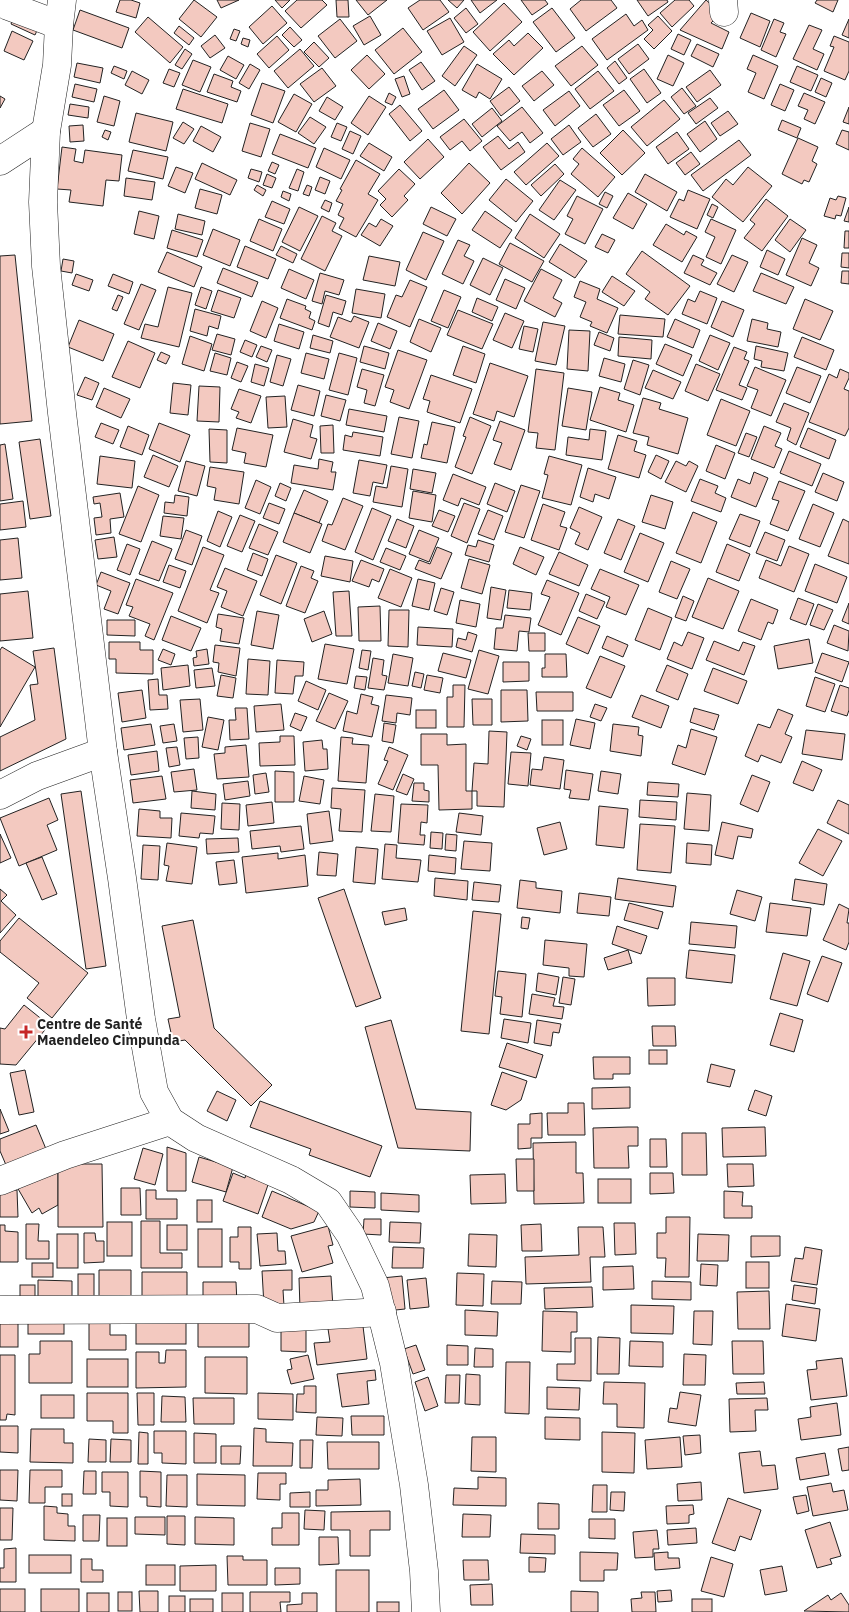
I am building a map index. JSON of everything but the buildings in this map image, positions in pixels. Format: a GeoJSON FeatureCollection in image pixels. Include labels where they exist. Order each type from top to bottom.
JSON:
{"type":"FeatureCollection","features":[{"type":"Feature","properties":{"kind":"street"},"geometry":{"type":"LineString","coordinates":[[0,0],[8,6],[61,12],[57,65],[46,131],[43,202],[46,266],[64,433],[103,752],[142,1028],[154,1092],[170,1120],[196,1138],[291,1180],[328,1202],[350,1234],[375,1286],[394,1363],[414,1485],[424,1571],[426,1612]]}},
{"type":"Feature","properties":{"kind":"street"},"geometry":{"type":"LineString","coordinates":[[0,161],[46,131]]}},
{"type":"Feature","properties":{"kind":"street"},"geometry":{"type":"LineString","coordinates":[[0,795],[37,776],[103,752]]}},
{"type":"Feature","properties":{"kind":"street"},"geometry":{"type":"LineString","coordinates":[[0,1181],[65,1155],[170,1120]]}},
{"type":"Feature","properties":{"kind":"street"},"geometry":{"type":"LineString","coordinates":[[0,1310],[257,1309],[277,1318],[382,1312]]}},
{"type":"Feature","properties":{"kind":"place","name":"Centre de Santé Maendeleo Cimpunda"},"geometry":{"type":"Point","coordinates":[26,1032]}}]}
